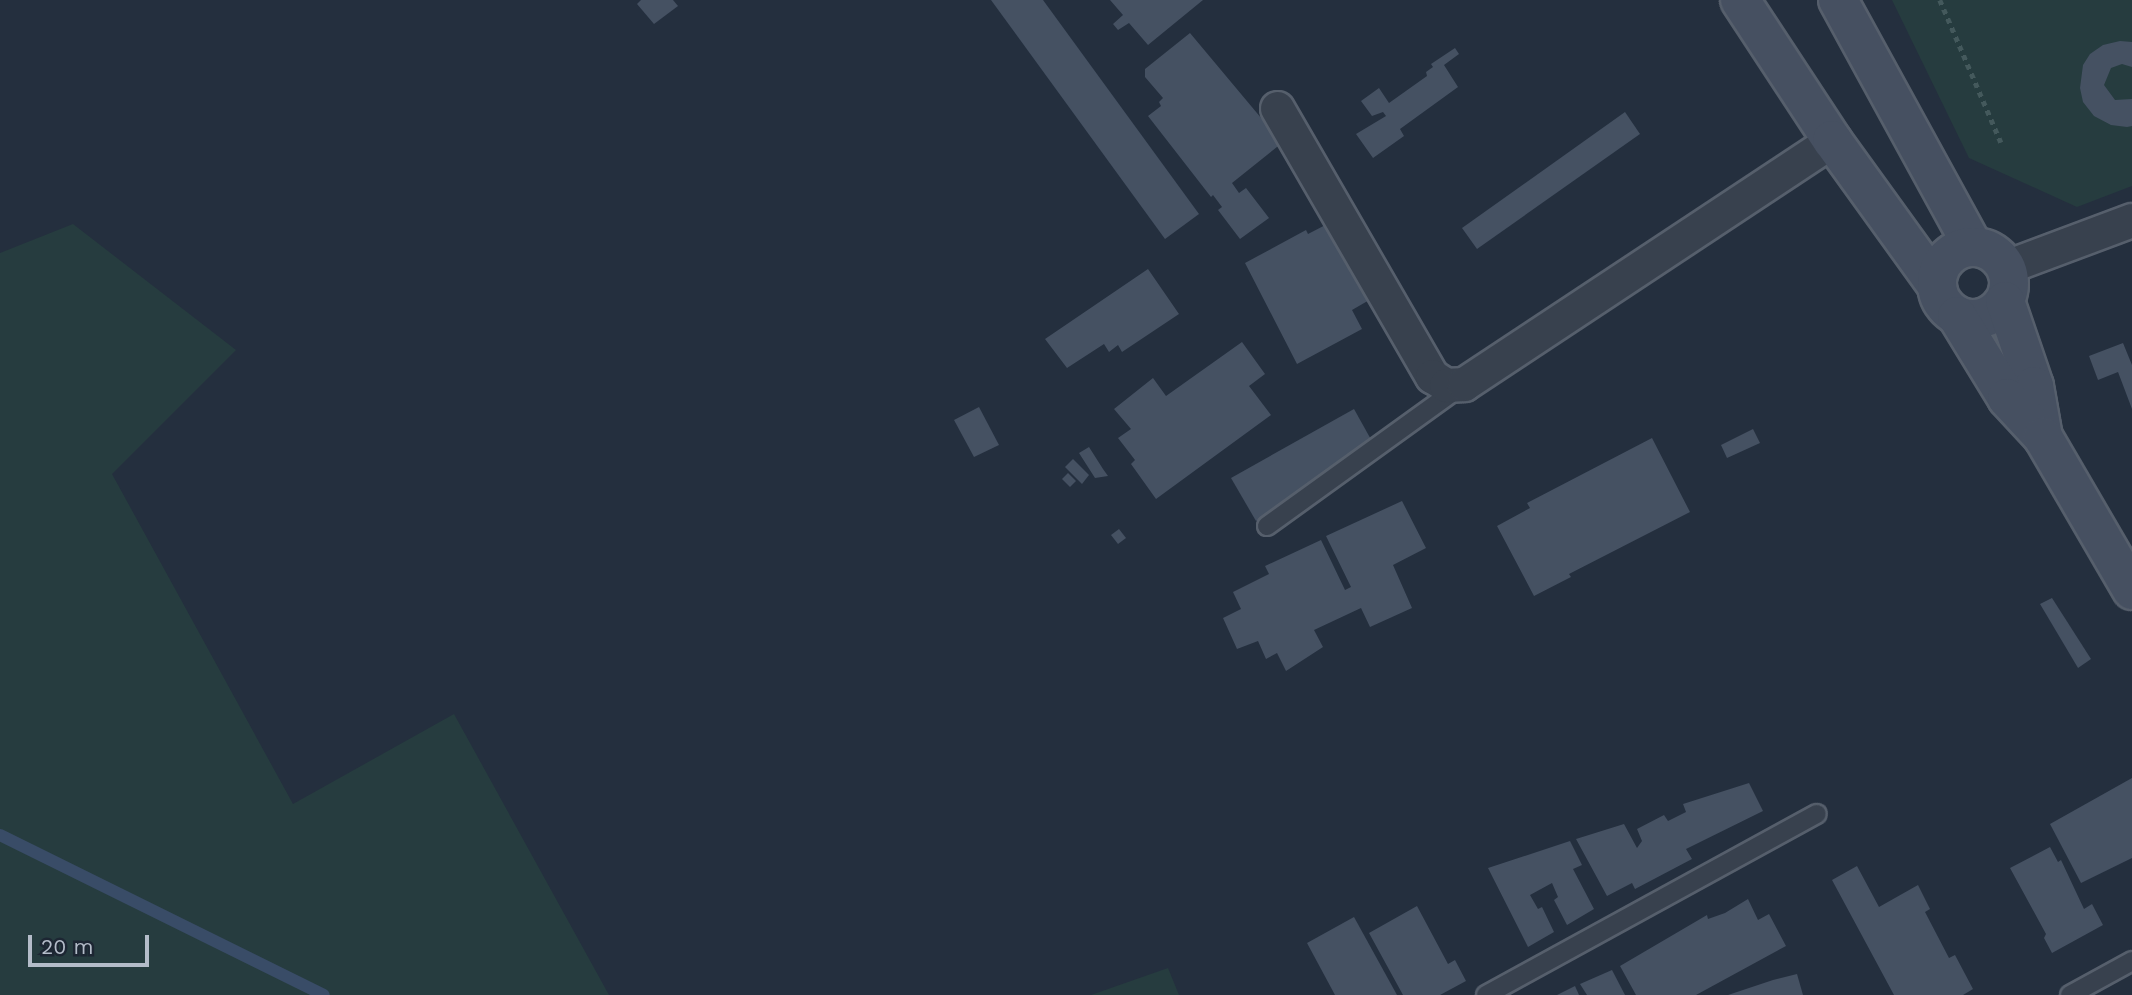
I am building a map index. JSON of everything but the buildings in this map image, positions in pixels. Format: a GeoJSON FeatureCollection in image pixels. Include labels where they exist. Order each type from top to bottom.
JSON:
{"type":"FeatureCollection","features":[{"type":"Feature","properties":{"kind":"main road"},"geometry":{"type":"LineString","coordinates":[[1740,0],[1832,140],[1936,284],[1946,308],[1957,316],[2007,398],[2043,437],[2132,590]]}},
{"type":"Feature","properties":{"kind":"main road"},"geometry":{"type":"LineString","coordinates":[[1838,0],[1973,247]]}},
{"type":"Feature","properties":{"kind":"main road"},"geometry":{"type":"LineString","coordinates":[[1936,284],[1938,271],[1946,258],[1958,249],[1986,249],[2006,284],[2034,386],[2043,437]]}},
{"type":"Feature","properties":{"kind":"main road"},"geometry":{"type":"LineString","coordinates":[[1957,316],[1975,320],[1992,314],[2006,284]]}},
{"type":"Feature","properties":{"kind":"street"},"geometry":{"type":"LineString","coordinates":[[1277,107],[1432,376],[1446,385],[1464,384],[1832,140]]}},
{"type":"Feature","properties":{"kind":"street"},"geometry":{"type":"LineString","coordinates":[[2006,284],[2132,220]]}},
{"type":"Feature","properties":{"kind":"lane"},"geometry":{"type":"LineString","coordinates":[[1267,526],[1464,384]]}},
{"type":"Feature","properties":{"kind":"lane"},"geometry":{"type":"LineString","coordinates":[[1486,995],[1817,814]]}},
{"type":"Feature","properties":{"kind":"lane"},"geometry":{"type":"LineString","coordinates":[[2070,995],[2132,961]]}},
{"type":"Feature","properties":{"kind":"path"},"geometry":{"type":"LineString","coordinates":[[1940,0],[2001,142]]}},
{"type":"Feature","properties":{"kind":"green space"},"geometry":{"type":"Polygon","coordinates":[[[1892,0],[2132,0],[2132,186],[2077,207],[1969,158],[1892,0]]]}},
{"type":"Feature","properties":{"kind":"green space"},"geometry":{"type":"Polygon","coordinates":[[[73,224],[236,350],[112,474],[293,804],[454,714],[609,995],[0,995],[0,253],[73,224]]]}},
{"type":"Feature","properties":{"kind":"green space"},"geometry":{"type":"Polygon","coordinates":[[[1168,968],[1179,995],[1091,995],[1168,968]]]}},
{"type":"Feature","properties":{"kind":"waterway"},"geometry":{"type":"LineString","coordinates":[[0,835],[324,995]]}}]}
